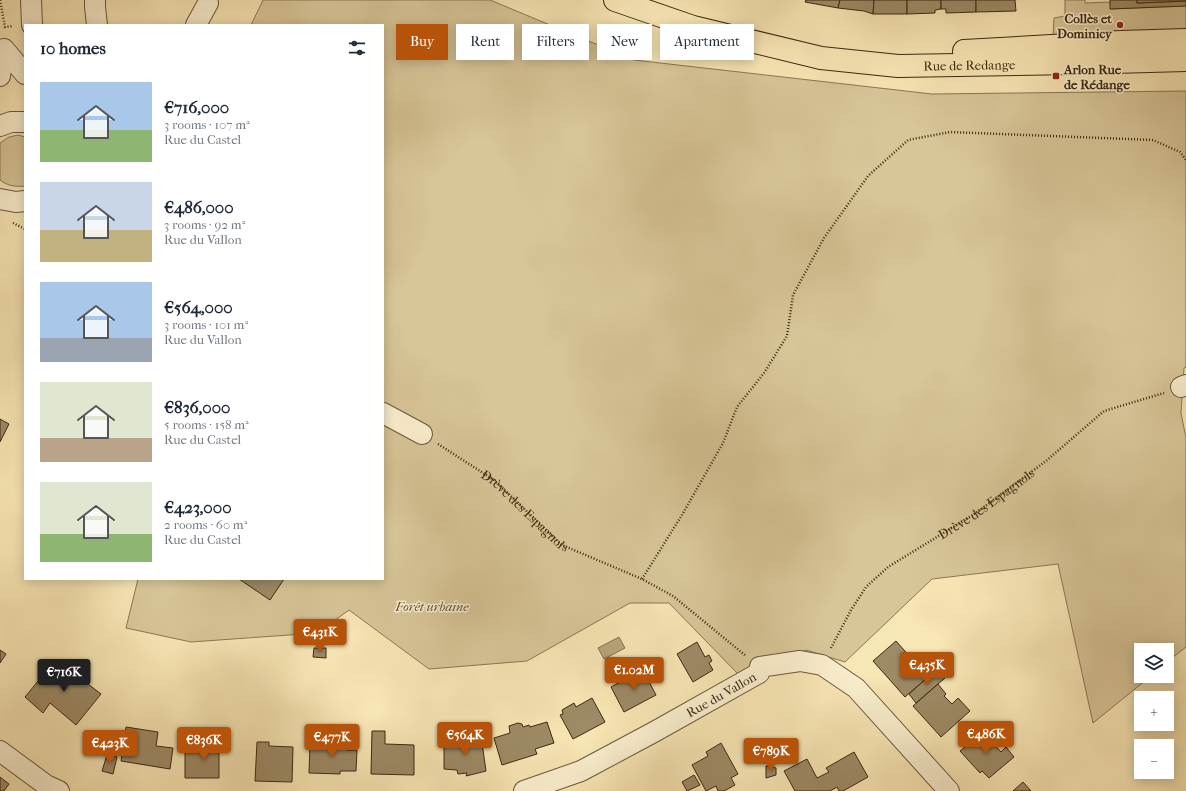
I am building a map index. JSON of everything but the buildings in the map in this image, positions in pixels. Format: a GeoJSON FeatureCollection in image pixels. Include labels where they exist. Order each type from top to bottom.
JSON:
{"type":"FeatureCollection","features":[{"type":"Feature","properties":{"kind":"main road","name":"Rue de Redange"},"geometry":{"type":"LineString","coordinates":[[615,0],[693,27],[821,58],[898,66],[1186,60]]}},
{"type":"Feature","properties":{"kind":"main road","name":"Rue de Redange"},"geometry":{"type":"LineString","coordinates":[[755,42],[848,51],[943,52],[1121,42],[1186,40]]}},
{"type":"Feature","properties":{"kind":"street"},"geometry":{"type":"LineString","coordinates":[[31,0],[32,24]]}},
{"type":"Feature","properties":{"kind":"street"},"geometry":{"type":"LineString","coordinates":[[95,0],[98,24]]}},
{"type":"Feature","properties":{"kind":"street"},"geometry":{"type":"LineString","coordinates":[[197,24],[208,3]]}},
{"type":"Feature","properties":{"kind":"street"},"geometry":{"type":"LineString","coordinates":[[0,76],[4,49],[24,73]]}},
{"type":"Feature","properties":{"kind":"street"},"geometry":{"type":"LineString","coordinates":[[0,126],[11,122],[24,120]]}},
{"type":"Feature","properties":{"kind":"street"},"geometry":{"type":"LineString","coordinates":[[0,199],[16,202],[24,201]]}},
{"type":"Feature","properties":{"kind":"street"},"geometry":{"type":"LineString","coordinates":[[384,414],[422,434]]}},
{"type":"Feature","properties":{"kind":"street","name":"Rue du Vallon"},"geometry":{"type":"LineString","coordinates":[[524,791],[580,771],[654,732],[759,673],[760,667],[800,661],[822,665],[856,688],[949,791]]}},
{"type":"Feature","properties":{"kind":"street"},"geometry":{"type":"LineString","coordinates":[[0,751],[46,785],[59,791]]}},
{"type":"Feature","properties":{"kind":"path"},"geometry":{"type":"LineString","coordinates":[[642,579],[723,443],[737,407],[764,373],[787,336],[793,295],[824,238],[868,176],[908,140],[950,132],[1153,140],[1180,152],[1186,160]]}},
{"type":"Feature","properties":{"kind":"path","name":"Drève des Espagnols"},"geometry":{"type":"LineString","coordinates":[[822,665],[851,610],[866,587],[888,567],[976,513],[1046,461],[1104,411],[1184,386]]}},
{"type":"Feature","properties":{"kind":"path","name":"Drève des Espagnols"},"geometry":{"type":"LineString","coordinates":[[422,434],[494,480],[562,545],[642,579],[674,596],[760,667]]}},
{"type":"Feature","properties":{"kind":"green space","name":"Forêt urbaine"},"geometry":{"type":"Polygon","coordinates":[[[263,0],[490,0],[548,24],[522,24],[522,60],[589,60],[589,41],[597,45],[597,60],[634,60],[932,94],[1186,91],[1186,367],[1184,368],[1181,413],[1186,438],[1186,647],[1174,656],[1174,643],[1134,643],[1134,683],[1142,683],[1093,723],[1058,564],[932,579],[845,662],[806,650],[738,674],[669,603],[630,603],[527,661],[429,669],[349,610],[317,633],[191,642],[126,628],[138,580],[384,580],[384,24],[251,24],[263,0]]]}},
{"type":"Feature","properties":{"kind":"green space","name":"Collès et Dominicy"},"geometry":{"type":"Polygon","coordinates":[[[1065,0],[1085,0],[1085,3],[1110,2],[1111,9],[1186,6],[1186,33],[1053,38],[1054,18],[1065,16],[1065,0]]]}},
{"type":"Feature","properties":{"kind":"green space"},"geometry":{"type":"Polygon","coordinates":[[[18,135],[24,137],[24,186],[12,186],[0,180],[0,143],[9,137],[18,135]]]}},
{"type":"Feature","properties":{"kind":"shaded area"},"geometry":{"type":"Polygon","coordinates":[[[619,637],[625,648],[604,659],[598,648],[619,637]]]}},
{"type":"Feature","properties":{"kind":"place","name":"Collès et Dominicy"},"geometry":{"type":"Point","coordinates":[1120,25]}},
{"type":"Feature","properties":{"kind":"place","name":"Arlon Rue de Rédange"},"geometry":{"type":"Point","coordinates":[1056,76]}}]}
